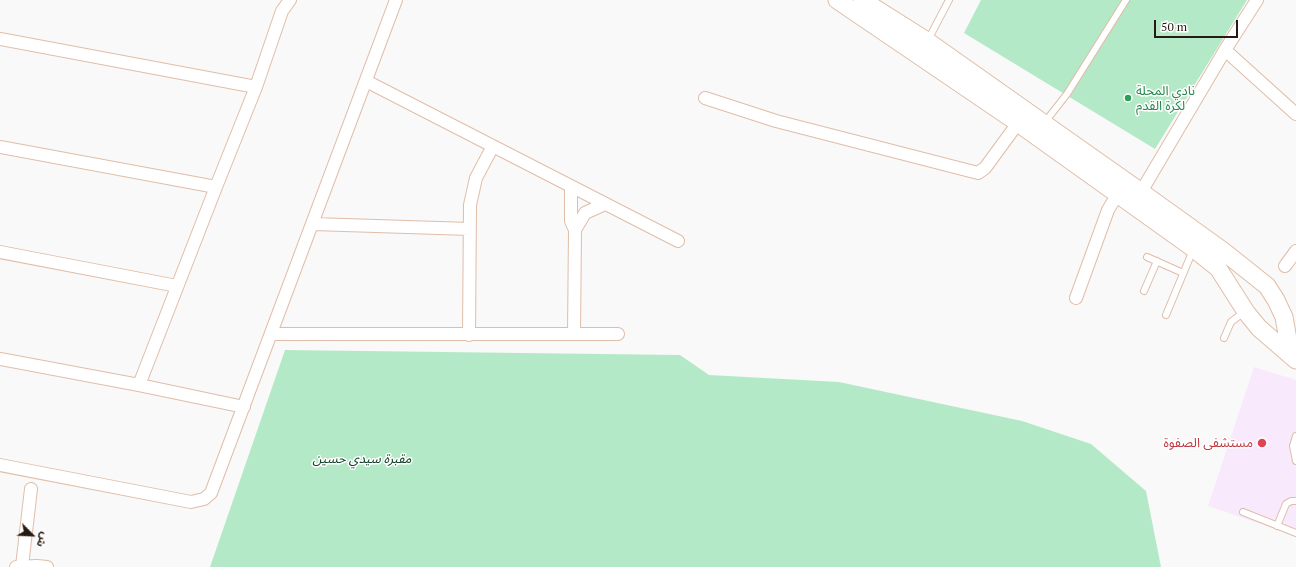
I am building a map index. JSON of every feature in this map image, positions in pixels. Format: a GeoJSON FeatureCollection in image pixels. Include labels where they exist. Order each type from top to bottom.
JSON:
{"type":"FeatureCollection","features":[{"type":"Feature","properties":{"kind":"street"},"geometry":{"type":"LineString","coordinates":[[139,385],[256,87],[282,11],[290,0]]}},
{"type":"Feature","properties":{"kind":"street"},"geometry":{"type":"LineString","coordinates":[[0,465],[191,502],[200,501],[208,496],[214,489],[396,0]]}},
{"type":"Feature","properties":{"kind":"street"},"geometry":{"type":"LineString","coordinates":[[837,0],[1018,123],[1117,196],[1193,248],[1218,268],[1246,312],[1259,328],[1294,358]]}},
{"type":"Feature","properties":{"kind":"street"},"geometry":{"type":"LineString","coordinates":[[862,0],[927,41],[1042,124],[1224,251],[1267,286],[1284,317],[1294,358]]}},
{"type":"Feature","properties":{"kind":"street"},"geometry":{"type":"LineString","coordinates":[[1140,192],[1225,50],[1257,0]]}},
{"type":"Feature","properties":{"kind":"street"},"geometry":{"type":"LineString","coordinates":[[0,39],[256,87]]}},
{"type":"Feature","properties":{"kind":"street"},"geometry":{"type":"LineString","coordinates":[[1225,50],[1296,114]]}},
{"type":"Feature","properties":{"kind":"street"},"geometry":{"type":"LineString","coordinates":[[366,80],[678,241]]}},
{"type":"Feature","properties":{"kind":"street"},"geometry":{"type":"LineString","coordinates":[[705,98],[776,121],[978,173],[985,168],[1018,123]]}},
{"type":"Feature","properties":{"kind":"street"},"geometry":{"type":"LineString","coordinates":[[469,334],[470,229],[472,191],[480,168],[493,146]]}},
{"type":"Feature","properties":{"kind":"street"},"geometry":{"type":"LineString","coordinates":[[0,147],[216,187]]}},
{"type":"Feature","properties":{"kind":"street"},"geometry":{"type":"LineString","coordinates":[[571,186],[571,221],[575,230],[574,334]]}},
{"type":"Feature","properties":{"kind":"street"},"geometry":{"type":"LineString","coordinates":[[1076,298],[1108,210],[1117,196]]}},
{"type":"Feature","properties":{"kind":"street"},"geometry":{"type":"LineString","coordinates":[[575,230],[585,212],[605,204]]}},
{"type":"Feature","properties":{"kind":"street"},"geometry":{"type":"LineString","coordinates":[[313,224],[470,229]]}},
{"type":"Feature","properties":{"kind":"street"},"geometry":{"type":"LineString","coordinates":[[1218,268],[1224,251]]}},
{"type":"Feature","properties":{"kind":"street"},"geometry":{"type":"LineString","coordinates":[[1285,266],[1296,251]]}},
{"type":"Feature","properties":{"kind":"street"},"geometry":{"type":"LineString","coordinates":[[0,252],[177,286]]}},
{"type":"Feature","properties":{"kind":"street"},"geometry":{"type":"LineString","coordinates":[[272,334],[618,334]]}},
{"type":"Feature","properties":{"kind":"street"},"geometry":{"type":"LineString","coordinates":[[0,360],[139,385],[244,407]]}},
{"type":"Feature","properties":{"kind":"street"},"geometry":{"type":"LineString","coordinates":[[31,489],[19,566],[47,567]]}},
{"type":"Feature","properties":{"kind":"lane"},"geometry":{"type":"LineString","coordinates":[[927,41],[949,0]]}},
{"type":"Feature","properties":{"kind":"lane"},"geometry":{"type":"LineString","coordinates":[[1042,124],[1067,94],[1126,0]]}},
{"type":"Feature","properties":{"kind":"lane"},"geometry":{"type":"LineString","coordinates":[[1166,315],[1193,248]]}},
{"type":"Feature","properties":{"kind":"lane"},"geometry":{"type":"LineString","coordinates":[[1147,257],[1183,273]]}},
{"type":"Feature","properties":{"kind":"lane"},"geometry":{"type":"LineString","coordinates":[[1144,291],[1157,261]]}},
{"type":"Feature","properties":{"kind":"lane"},"geometry":{"type":"LineString","coordinates":[[1224,338],[1231,322],[1240,314],[1246,312]]}},
{"type":"Feature","properties":{"kind":"lane"},"geometry":{"type":"LineString","coordinates":[[1296,436],[1296,461]]}},
{"type":"Feature","properties":{"kind":"lane"},"geometry":{"type":"LineString","coordinates":[[1277,526],[1286,504],[1291,501],[1296,501]]}},
{"type":"Feature","properties":{"kind":"lane"},"geometry":{"type":"LineString","coordinates":[[1243,512],[1296,533]]}},
{"type":"Feature","properties":{"kind":"shaded area","name":"مستشفى الصفوة"},"geometry":{"type":"Polygon","coordinates":[[[1254,367],[1296,380],[1296,536],[1208,506],[1254,367]]]}},
{"type":"Feature","properties":{"kind":"green space","name":"نادي المحلة لكرة القدم"},"geometry":{"type":"Polygon","coordinates":[[[981,0],[1247,0],[1155,149],[964,33],[981,0]]]}},
{"type":"Feature","properties":{"kind":"green space","name":"مقبرة سيدي حسين"},"geometry":{"type":"Polygon","coordinates":[[[285,350],[680,355],[709,375],[839,382],[1022,421],[1091,444],[1146,491],[1161,567],[210,567],[285,350]]]}},
{"type":"Feature","properties":{"kind":"place","name":"نادي المحلة لكرة القدم"},"geometry":{"type":"Point","coordinates":[1128,98]}},
{"type":"Feature","properties":{"kind":"place","name":"مستشفى الصفوة"},"geometry":{"type":"Point","coordinates":[1262,443]}}]}
